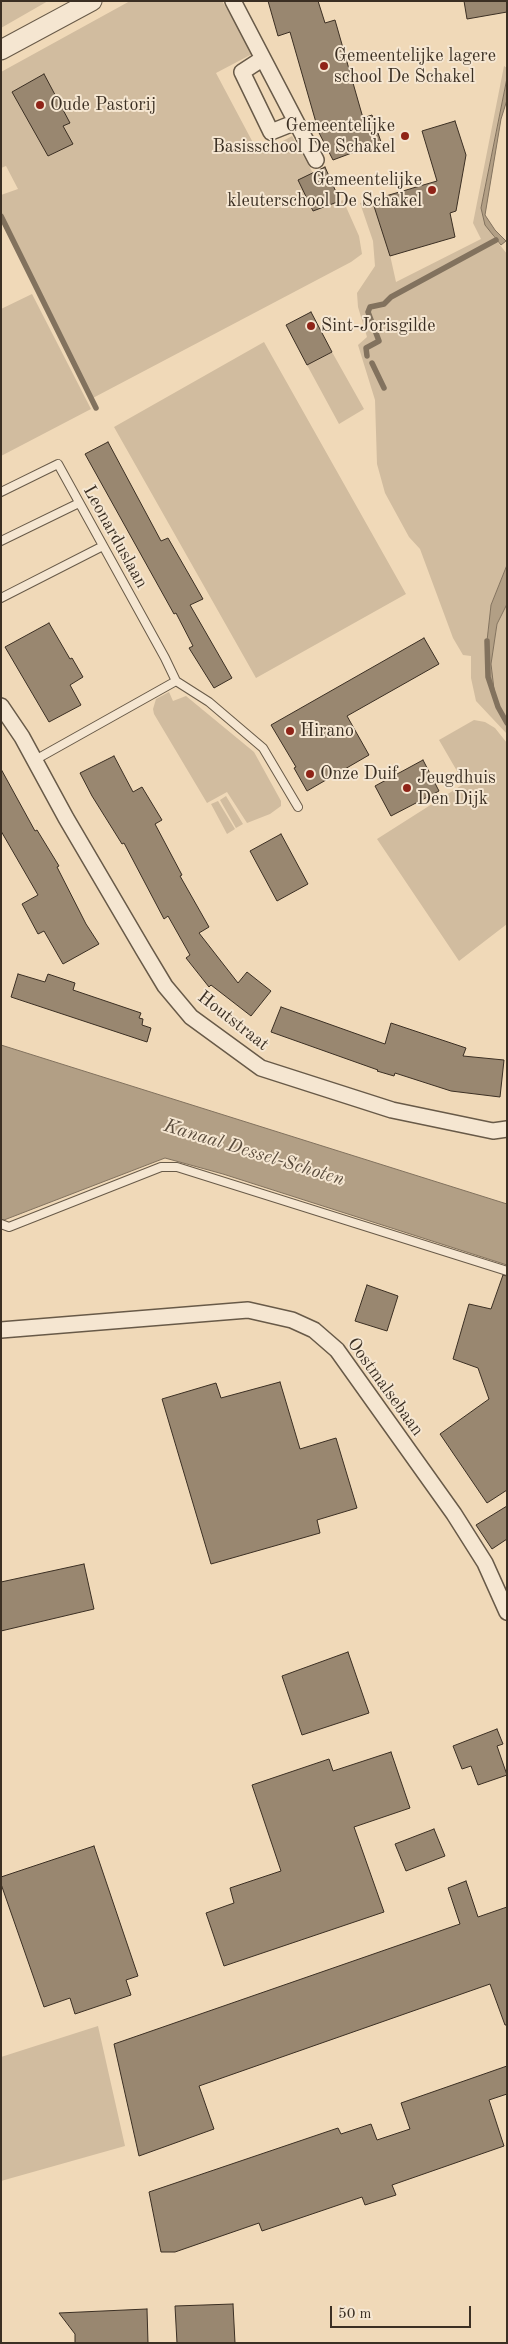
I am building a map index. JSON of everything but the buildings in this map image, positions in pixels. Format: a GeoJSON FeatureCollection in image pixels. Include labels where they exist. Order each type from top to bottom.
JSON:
{"type":"FeatureCollection","features":[{"type":"Feature","properties":{"kind":"street"},"geometry":{"type":"LineString","coordinates":[[1,50],[92,1]]}},
{"type":"Feature","properties":{"kind":"street"},"geometry":{"type":"LineString","coordinates":[[233,1],[316,160]]}},
{"type":"Feature","properties":{"kind":"street"},"geometry":{"type":"LineString","coordinates":[[262,59],[242,72],[271,132],[296,122]]}},
{"type":"Feature","properties":{"kind":"street","name":"Houtstraat"},"geometry":{"type":"LineString","coordinates":[[1,706],[35,760],[66,818],[165,986],[191,1016],[261,1068],[392,1110],[493,1131],[507,1129]]}},
{"type":"Feature","properties":{"kind":"street","name":"Oostmalsebaan"},"geometry":{"type":"LineString","coordinates":[[1,1330],[248,1310],[292,1320],[314,1330],[337,1350],[454,1514],[485,1563],[507,1612]]}},
{"type":"Feature","properties":{"kind":"lane","name":"Leonarduslaan"},"geometry":{"type":"LineString","coordinates":[[1,492],[58,464],[176,681]]}},
{"type":"Feature","properties":{"kind":"lane"},"geometry":{"type":"LineString","coordinates":[[1,541],[79,503]]}},
{"type":"Feature","properties":{"kind":"lane"},"geometry":{"type":"LineString","coordinates":[[1,598],[103,546]]}},
{"type":"Feature","properties":{"kind":"lane"},"geometry":{"type":"LineString","coordinates":[[35,760],[176,681],[209,702],[263,748],[298,807]]}},
{"type":"Feature","properties":{"kind":"lane"},"geometry":{"type":"LineString","coordinates":[[1,1224],[9,1227],[161,1167],[177,1167],[507,1271]]}},
{"type":"Feature","properties":{"kind":"shaded area"},"geometry":{"type":"Polygon","coordinates":[[[1,1],[48,1],[1,28],[1,1]]]}},
{"type":"Feature","properties":{"kind":"shaded area"},"geometry":{"type":"Polygon","coordinates":[[[130,1],[222,1],[254,53],[216,73],[259,154],[292,136],[313,173],[299,180],[312,211],[343,200],[359,236],[362,254],[351,262],[91,399],[1,216],[1,195],[18,189],[6,166],[1,168],[1,72],[130,1]]]}},
{"type":"Feature","properties":{"kind":"shaded area"},"geometry":{"type":"Polygon","coordinates":[[[504,66],[507,68],[507,78],[481,208],[493,236],[507,254],[507,565],[491,605],[486,653],[488,677],[494,694],[491,664],[497,624],[507,604],[507,734],[476,701],[471,678],[471,656],[463,655],[453,638],[420,549],[409,537],[385,493],[377,464],[375,400],[358,345],[367,337],[358,307],[357,293],[375,266],[373,241],[360,203],[372,200],[390,255],[396,282],[481,239],[473,223],[504,66]]]}},
{"type":"Feature","properties":{"kind":"shaded area"},"geometry":{"type":"Polygon","coordinates":[[[32,294],[91,409],[1,456],[1,309],[32,294]]]}},
{"type":"Feature","properties":{"kind":"shaded area"},"geometry":{"type":"Polygon","coordinates":[[[264,342],[406,594],[256,678],[114,427],[264,342]]]}},
{"type":"Feature","properties":{"kind":"shaded area"},"geometry":{"type":"Polygon","coordinates":[[[332,352],[364,409],[339,424],[307,365],[332,352]]]}},
{"type":"Feature","properties":{"kind":"shaded area"},"geometry":{"type":"Polygon","coordinates":[[[169,692],[173,701],[186,696],[254,752],[281,801],[281,806],[270,814],[247,823],[227,792],[207,803],[154,714],[153,709],[156,699],[169,692]]]}},
{"type":"Feature","properties":{"kind":"shaded area"},"geometry":{"type":"Polygon","coordinates":[[[474,720],[485,722],[495,728],[507,743],[507,924],[459,961],[377,839],[462,785],[461,778],[439,740],[474,720]]]}},
{"type":"Feature","properties":{"kind":"shaded area"},"geometry":{"type":"Polygon","coordinates":[[[226,796],[243,824],[236,828],[220,800],[226,796]]]}},
{"type":"Feature","properties":{"kind":"shaded area"},"geometry":{"type":"Polygon","coordinates":[[[218,801],[235,829],[227,834],[211,804],[218,801]]]}},
{"type":"Feature","properties":{"kind":"shaded area"},"geometry":{"type":"Polygon","coordinates":[[[98,2026],[125,2146],[1,2181],[1,2057],[98,2026]]]}},
{"type":"Feature","properties":{"kind":"water"},"geometry":{"type":"Polygon","coordinates":[[[507,78],[507,100],[501,119],[485,215],[495,230],[506,241],[501,245],[485,225],[481,208],[507,78]]]}},
{"type":"Feature","properties":{"kind":"water"},"geometry":{"type":"Polygon","coordinates":[[[507,565],[507,604],[497,624],[491,664],[495,698],[488,677],[487,641],[491,605],[507,565]]]}},
{"type":"Feature","properties":{"kind":"water","name":"Kanaal Dessel-Schoten"},"geometry":{"type":"Polygon","coordinates":[[[1,1045],[507,1204],[507,1265],[223,1174],[165,1158],[4,1220],[1,1219],[1,1045]]]}},
{"type":"Feature","properties":{"kind":"waterway"},"geometry":{"type":"LineString","coordinates":[[1,216],[96,408]]}},
{"type":"Feature","properties":{"kind":"waterway"},"geometry":{"type":"LineString","coordinates":[[367,356],[366,348],[379,341],[368,312],[370,307],[384,304],[391,297],[496,240]]}},
{"type":"Feature","properties":{"kind":"waterway"},"geometry":{"type":"LineString","coordinates":[[372,363],[384,388]]}},
{"type":"Feature","properties":{"kind":"waterway"},"geometry":{"type":"LineString","coordinates":[[487,641],[488,677],[498,707],[507,723]]}},
{"type":"Feature","properties":{"kind":"place","name":"Gemeentelijke lagere school De Schakel"},"geometry":{"type":"Point","coordinates":[324,66]}},
{"type":"Feature","properties":{"kind":"place","name":"Oude Pastorij"},"geometry":{"type":"Point","coordinates":[40,105]}},
{"type":"Feature","properties":{"kind":"place","name":"Gemeentelijke Basisschool De Schakel"},"geometry":{"type":"Point","coordinates":[405,136]}},
{"type":"Feature","properties":{"kind":"place","name":"Gemeentelijke kleuterschool De Schakel"},"geometry":{"type":"Point","coordinates":[432,190]}},
{"type":"Feature","properties":{"kind":"place","name":"Sint-Jorisgilde"},"geometry":{"type":"Point","coordinates":[311,326]}},
{"type":"Feature","properties":{"kind":"place","name":"Hirano"},"geometry":{"type":"Point","coordinates":[290,731]}},
{"type":"Feature","properties":{"kind":"place","name":"Onze Duif"},"geometry":{"type":"Point","coordinates":[310,774]}},
{"type":"Feature","properties":{"kind":"place","name":"Jeugdhuis Den Dijk"},"geometry":{"type":"Point","coordinates":[407,788]}}]}
